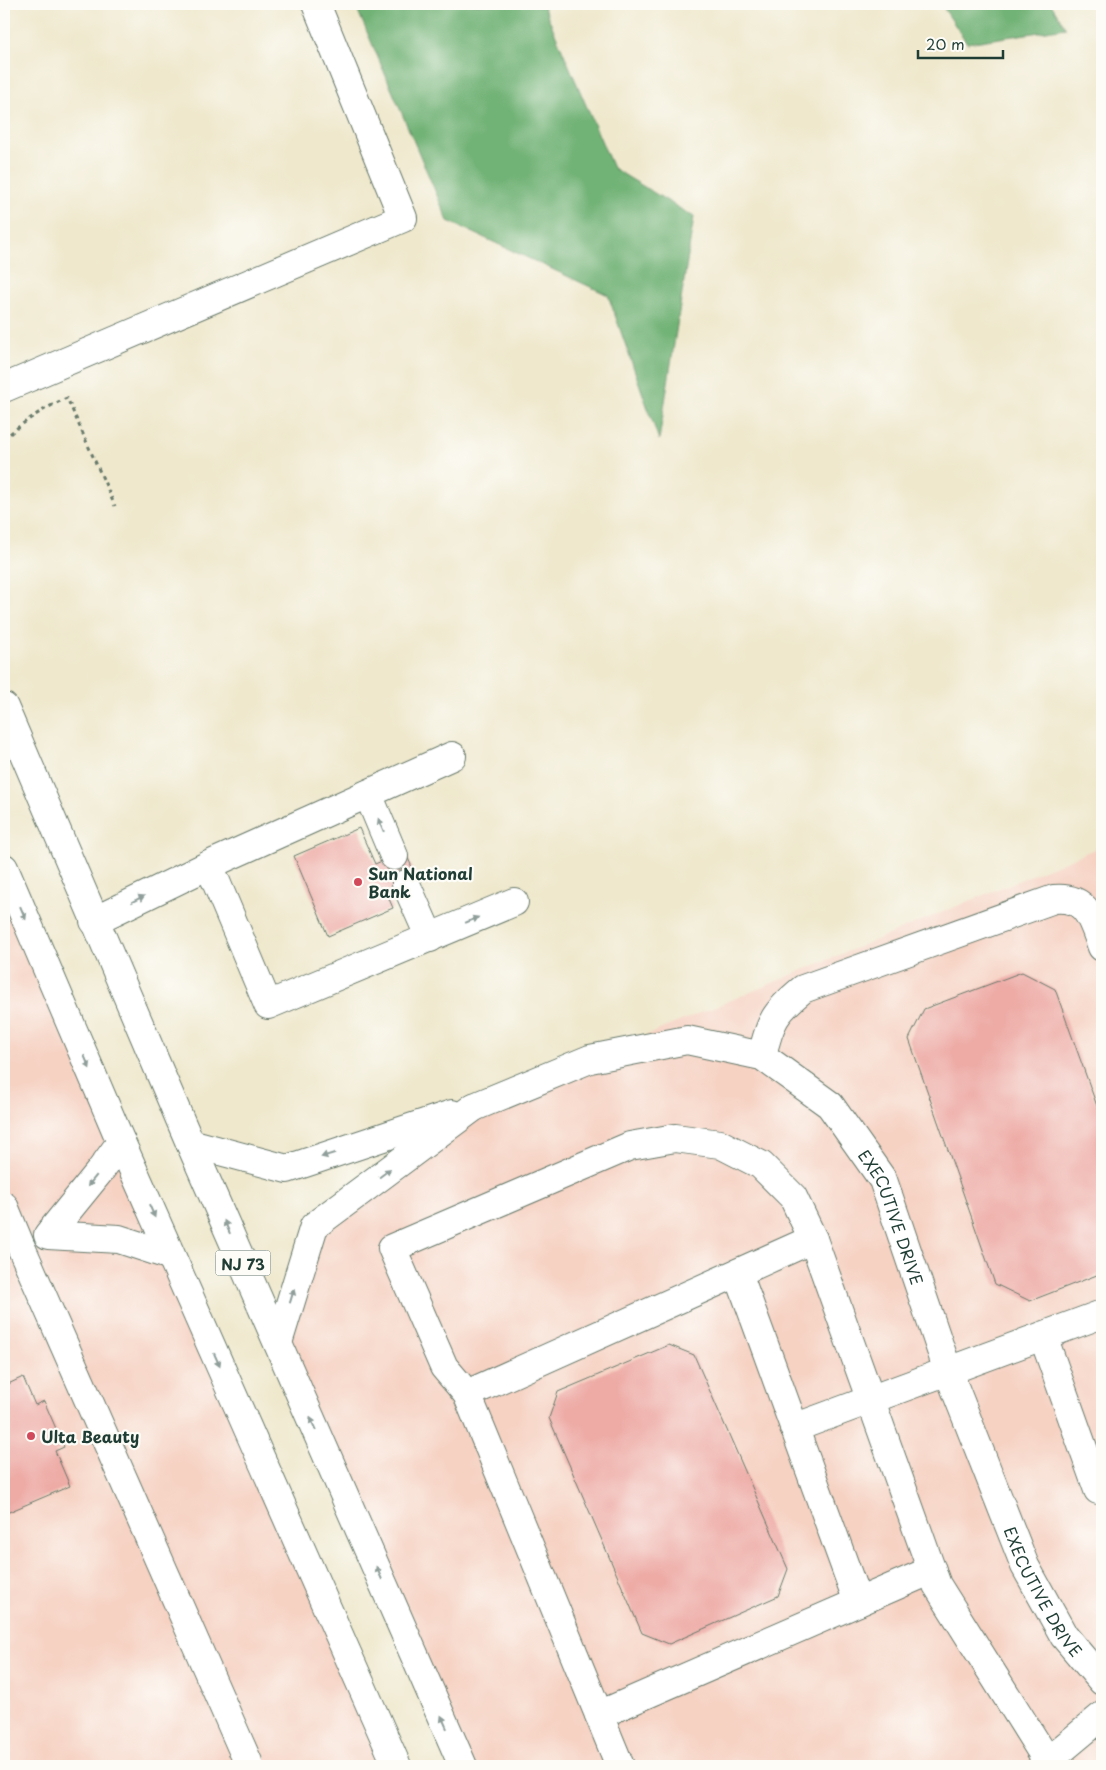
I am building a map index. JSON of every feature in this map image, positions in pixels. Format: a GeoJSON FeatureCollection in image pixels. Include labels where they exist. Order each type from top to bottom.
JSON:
{"type":"FeatureCollection","features":[{"type":"Feature","properties":{"kind":"main road"},"geometry":{"type":"LineString","coordinates":[[4,388],[403,218],[316,4]]}},
{"type":"Feature","properties":{"kind":"main road","name":"NJ 73"},"geometry":{"type":"LineString","coordinates":[[4,707],[190,1143],[464,1766]]}},
{"type":"Feature","properties":{"kind":"main road"},"geometry":{"type":"LineString","coordinates":[[94,920],[209,865],[452,756]]}},
{"type":"Feature","properties":{"kind":"main road"},"geometry":{"type":"LineString","coordinates":[[368,794],[394,856]]}},
{"type":"Feature","properties":{"kind":"main road"},"geometry":{"type":"LineString","coordinates":[[209,865],[268,1006],[514,902]]}},
{"type":"Feature","properties":{"kind":"main road"},"geometry":{"type":"LineString","coordinates":[[4,868],[121,1142],[397,1766]]}},
{"type":"Feature","properties":{"kind":"main road"},"geometry":{"type":"LineString","coordinates":[[406,884],[430,938]]}},
{"type":"Feature","properties":{"kind":"main road"},"geometry":{"type":"LineString","coordinates":[[762,1056],[768,1030],[782,1006],[803,989],[1054,899],[1074,900],[1082,906],[1089,913],[1102,947]]}},
{"type":"Feature","properties":{"kind":"main road","name":"EXECUTIVE DRIVE"},"geometry":{"type":"LineString","coordinates":[[474,1107],[590,1059],[687,1040],[762,1056],[830,1104],[883,1180],[948,1371],[1025,1566],[1064,1636],[1102,1681]]}},
{"type":"Feature","properties":{"kind":"main road"},"geometry":{"type":"LineString","coordinates":[[190,1143],[287,1169],[474,1107]]}},
{"type":"Feature","properties":{"kind":"main road"},"geometry":{"type":"LineString","coordinates":[[278,1343],[314,1226],[474,1107]]}},
{"type":"Feature","properties":{"kind":"main road"},"geometry":{"type":"LineString","coordinates":[[620,1766],[467,1394],[444,1367],[392,1248],[630,1146],[675,1138],[720,1144],[761,1165],[793,1197],[813,1239],[937,1585],[1045,1764],[1102,1716]]}},
{"type":"Feature","properties":{"kind":"main road"},"geometry":{"type":"LineString","coordinates":[[12,1251],[48,1235],[121,1142]]}},
{"type":"Feature","properties":{"kind":"main road"},"geometry":{"type":"LineString","coordinates":[[4,1206],[12,1251],[233,1727],[248,1766]]}},
{"type":"Feature","properties":{"kind":"main road"},"geometry":{"type":"LineString","coordinates":[[48,1235],[119,1239],[171,1256]]}},
{"type":"Feature","properties":{"kind":"main road"},"geometry":{"type":"LineString","coordinates":[[467,1394],[813,1239]]}},
{"type":"Feature","properties":{"kind":"main road"},"geometry":{"type":"LineString","coordinates":[[738,1273],[858,1602]]}},
{"type":"Feature","properties":{"kind":"main road"},"geometry":{"type":"LineString","coordinates":[[794,1428],[1102,1314]]}},
{"type":"Feature","properties":{"kind":"main road"},"geometry":{"type":"LineString","coordinates":[[1043,1336],[1098,1490],[1102,1488]]}},
{"type":"Feature","properties":{"kind":"main road"},"geometry":{"type":"LineString","coordinates":[[598,1715],[932,1570]]}},
{"type":"Feature","properties":{"kind":"path"},"geometry":{"type":"LineString","coordinates":[[4,438],[18,426],[50,405],[67,398],[115,506]]}},
{"type":"Feature","properties":{"kind":"shaded area"},"geometry":{"type":"Polygon","coordinates":[[[1102,846],[1102,1766],[463,1766],[278,1343],[314,1226],[474,1107],[1102,846]]]}},
{"type":"Feature","properties":{"kind":"shaded area"},"geometry":{"type":"Polygon","coordinates":[[[4,868],[396,1766],[4,1766],[4,868]]]}},
{"type":"Feature","properties":{"kind":"green space"},"geometry":{"type":"Polygon","coordinates":[[[355,4],[547,4],[543,5],[613,168],[694,217],[659,440],[608,295],[448,221],[355,4]]]}},
{"type":"Feature","properties":{"kind":"green space"},"geometry":{"type":"Polygon","coordinates":[[[941,4],[1051,4],[1066,28],[967,43],[941,4]]]}},
{"type":"Feature","properties":{"kind":"building","name":"Sun National Bank"},"geometry":{"type":"Polygon","coordinates":[[[359,828],[375,864],[405,851],[417,879],[386,892],[393,908],[328,936],[294,856],[359,828]]]}},
{"type":"Feature","properties":{"kind":"building"},"geometry":{"type":"Polygon","coordinates":[[[1022,972],[1055,989],[1102,1120],[1102,1273],[1030,1301],[995,1284],[909,1039],[924,1009],[1022,972]]]}},
{"type":"Feature","properties":{"kind":"building"},"geometry":{"type":"Polygon","coordinates":[[[669,1345],[694,1355],[788,1569],[778,1596],[669,1644],[642,1633],[549,1418],[558,1392],[669,1345]]]}},
{"type":"Feature","properties":{"kind":"building","name":"Ulta Beauty"},"geometry":{"type":"Polygon","coordinates":[[[23,1377],[35,1405],[44,1401],[64,1447],[55,1451],[70,1486],[4,1514],[4,1386],[23,1377]]]}},
{"type":"Feature","properties":{"kind":"place","name":"Sun National Bank"},"geometry":{"type":"Point","coordinates":[358,882]}},
{"type":"Feature","properties":{"kind":"place","name":"Ulta Beauty"},"geometry":{"type":"Point","coordinates":[31,1436]}}]}
